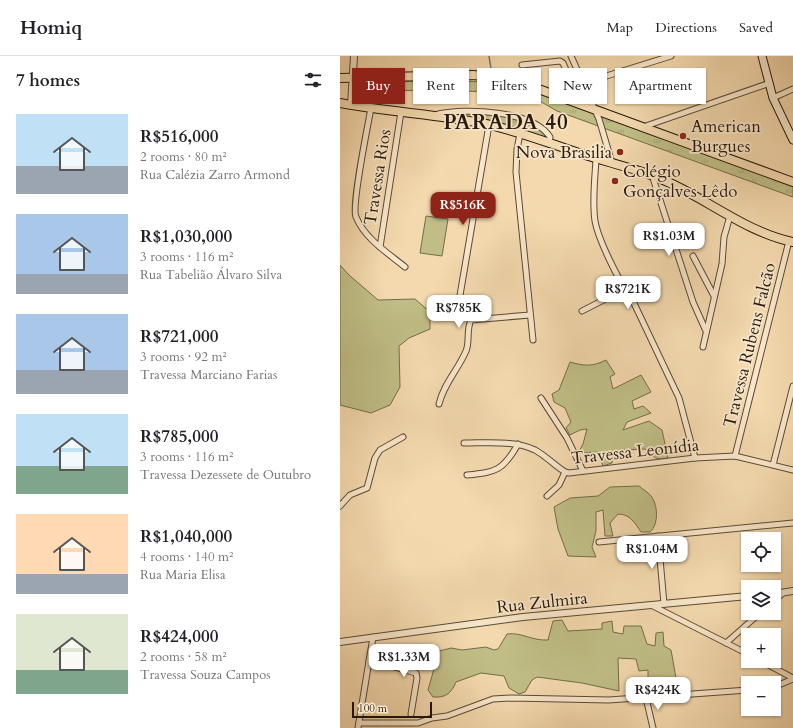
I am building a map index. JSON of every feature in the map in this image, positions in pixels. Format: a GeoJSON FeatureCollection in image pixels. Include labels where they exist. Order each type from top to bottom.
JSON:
{"type":"FeatureCollection","features":[{"type":"Feature","properties":{"kind":"main road"},"geometry":{"type":"LineString","coordinates":[[762,56],[773,98],[792,138]]}},
{"type":"Feature","properties":{"kind":"main road"},"geometry":{"type":"LineString","coordinates":[[405,78],[488,76],[533,87],[793,182]]}},
{"type":"Feature","properties":{"kind":"main road"},"geometry":{"type":"LineString","coordinates":[[340,78],[352,79]]}},
{"type":"Feature","properties":{"kind":"main road"},"geometry":{"type":"LineString","coordinates":[[340,103],[401,112],[435,115],[489,125],[550,143],[652,176],[678,187],[762,232],[791,242]]}},
{"type":"Feature","properties":{"kind":"street"},"geometry":{"type":"LineString","coordinates":[[353,68],[354,56]]}},
{"type":"Feature","properties":{"kind":"street"},"geometry":{"type":"LineString","coordinates":[[571,56],[577,68]]}},
{"type":"Feature","properties":{"kind":"street"},"geometry":{"type":"LineString","coordinates":[[607,76],[671,56]]}},
{"type":"Feature","properties":{"kind":"street"},"geometry":{"type":"LineString","coordinates":[[522,65],[560,61],[563,63],[581,105]]}},
{"type":"Feature","properties":{"kind":"street"},"geometry":{"type":"LineString","coordinates":[[350,105],[352,79]]}},
{"type":"Feature","properties":{"kind":"street"},"geometry":{"type":"LineString","coordinates":[[642,127],[770,83]]}},
{"type":"Feature","properties":{"kind":"street"},"geometry":{"type":"LineString","coordinates":[[773,98],[793,89]]}},
{"type":"Feature","properties":{"kind":"street"},"geometry":{"type":"LineString","coordinates":[[593,104],[612,163]]}},
{"type":"Feature","properties":{"kind":"street"},"geometry":{"type":"LineString","coordinates":[[371,108],[356,190],[355,216],[364,231],[380,247],[405,267]]}},
{"type":"Feature","properties":{"kind":"street"},"geometry":{"type":"LineString","coordinates":[[435,115],[468,110],[496,113],[519,118],[544,130],[550,137],[550,143]]}},
{"type":"Feature","properties":{"kind":"street","name":"Travessa Rios"},"geometry":{"type":"LineString","coordinates":[[380,247],[401,112]]}},
{"type":"Feature","properties":{"kind":"street"},"geometry":{"type":"LineString","coordinates":[[458,308],[489,125]]}},
{"type":"Feature","properties":{"kind":"street"},"geometry":{"type":"LineString","coordinates":[[520,134],[517,150],[516,172],[533,340]]}},
{"type":"Feature","properties":{"kind":"street"},"geometry":{"type":"LineString","coordinates":[[596,158],[595,220],[599,238],[625,290],[632,299],[672,383],[685,419],[695,458]]}},
{"type":"Feature","properties":{"kind":"street"},"geometry":{"type":"LineString","coordinates":[[652,176],[692,302],[706,331]]}},
{"type":"Feature","properties":{"kind":"street"},"geometry":{"type":"LineString","coordinates":[[703,347],[722,264],[724,237],[730,216]]}},
{"type":"Feature","properties":{"kind":"street","name":"Travessa Rubens Falcão"},"geometry":{"type":"LineString","coordinates":[[735,456],[791,242]]}},
{"type":"Feature","properties":{"kind":"street"},"geometry":{"type":"LineString","coordinates":[[693,256],[714,296]]}},
{"type":"Feature","properties":{"kind":"street"},"geometry":{"type":"LineString","coordinates":[[582,311],[625,290]]}},
{"type":"Feature","properties":{"kind":"street"},"geometry":{"type":"LineString","coordinates":[[439,404],[445,385],[467,350],[468,327],[471,320],[530,315]]}},
{"type":"Feature","properties":{"kind":"street"},"geometry":{"type":"LineString","coordinates":[[773,465],[793,386]]}},
{"type":"Feature","properties":{"kind":"street"},"geometry":{"type":"LineString","coordinates":[[541,398],[567,438],[583,471]]}},
{"type":"Feature","properties":{"kind":"street"},"geometry":{"type":"LineString","coordinates":[[340,506],[350,495],[367,488],[375,458],[380,450],[403,437]]}},
{"type":"Feature","properties":{"kind":"street","name":"Travessa Leonídia"},"geometry":{"type":"LineString","coordinates":[[464,443],[518,444],[534,450],[546,457],[565,472],[695,458],[735,456],[793,470]]}},
{"type":"Feature","properties":{"kind":"street"},"geometry":{"type":"LineString","coordinates":[[467,475],[493,472],[499,469],[509,460],[518,444]]}},
{"type":"Feature","properties":{"kind":"street"},"geometry":{"type":"LineString","coordinates":[[547,496],[559,485],[565,472]]}},
{"type":"Feature","properties":{"kind":"street"},"geometry":{"type":"LineString","coordinates":[[599,542],[793,523]]}},
{"type":"Feature","properties":{"kind":"street"},"geometry":{"type":"LineString","coordinates":[[658,536],[664,604]]}},
{"type":"Feature","properties":{"kind":"street"},"geometry":{"type":"LineString","coordinates":[[781,593],[793,591]]}},
{"type":"Feature","properties":{"kind":"street","name":"Rua Zulmira"},"geometry":{"type":"LineString","coordinates":[[340,642],[523,617],[741,597]]}},
{"type":"Feature","properties":{"kind":"street"},"geometry":{"type":"LineString","coordinates":[[650,605],[741,650]]}},
{"type":"Feature","properties":{"kind":"street"},"geometry":{"type":"LineString","coordinates":[[726,643],[752,620]]}},
{"type":"Feature","properties":{"kind":"street"},"geometry":{"type":"LineString","coordinates":[[373,637],[358,726],[418,726],[432,718],[447,716],[493,700],[511,698],[580,700],[646,698],[741,691]]}},
{"type":"Feature","properties":{"kind":"street"},"geometry":{"type":"LineString","coordinates":[[369,660],[416,674],[418,678],[411,714]]}},
{"type":"Feature","properties":{"kind":"street"},"geometry":{"type":"LineString","coordinates":[[774,668],[793,678]]}},
{"type":"Feature","properties":{"kind":"street"},"geometry":{"type":"LineString","coordinates":[[781,684],[793,678]]}},
{"type":"Feature","properties":{"kind":"street"},"geometry":{"type":"LineString","coordinates":[[646,698],[653,728]]}},
{"type":"Feature","properties":{"kind":"green space"},"geometry":{"type":"Polygon","coordinates":[[[405,81],[413,81],[413,91],[405,90],[405,81]]]}},
{"type":"Feature","properties":{"kind":"green space"},"geometry":{"type":"Polygon","coordinates":[[[469,82],[477,82],[477,91],[469,91],[469,82]]]}},
{"type":"Feature","properties":{"kind":"green space"},"geometry":{"type":"Polygon","coordinates":[[[541,94],[549,96],[549,104],[572,104],[793,184],[793,197],[557,111],[541,102],[541,94]]]}},
{"type":"Feature","properties":{"kind":"green space"},"geometry":{"type":"Polygon","coordinates":[[[458,112],[504,116],[526,123],[545,135],[544,138],[446,115],[458,112]]]}},
{"type":"Feature","properties":{"kind":"green space"},"geometry":{"type":"Polygon","coordinates":[[[426,216],[448,219],[442,256],[420,253],[426,216]]]}},
{"type":"Feature","properties":{"kind":"green space"},"geometry":{"type":"Polygon","coordinates":[[[340,265],[349,275],[378,300],[415,299],[430,312],[430,329],[409,338],[399,346],[400,387],[390,405],[371,413],[340,405],[340,265]]]}},
{"type":"Feature","properties":{"kind":"green space"},"geometry":{"type":"Polygon","coordinates":[[[606,360],[615,374],[610,377],[613,389],[641,375],[651,392],[632,401],[634,409],[643,406],[651,413],[627,422],[623,430],[649,421],[662,430],[668,458],[655,458],[645,449],[624,450],[613,455],[612,463],[603,466],[598,452],[578,453],[583,444],[587,429],[580,430],[570,435],[566,428],[571,422],[565,408],[554,402],[552,394],[559,390],[570,362],[588,365],[606,360]]]}},
{"type":"Feature","properties":{"kind":"green space"},"geometry":{"type":"Polygon","coordinates":[[[639,486],[650,495],[655,504],[656,519],[653,529],[650,532],[641,532],[629,517],[618,514],[610,523],[613,536],[605,536],[603,510],[596,512],[596,531],[592,547],[596,557],[568,556],[558,529],[554,507],[570,498],[598,496],[610,487],[639,486]]]}},
{"type":"Feature","properties":{"kind":"green space"},"geometry":{"type":"Polygon","coordinates":[[[562,620],[568,631],[602,629],[602,623],[612,621],[613,632],[623,634],[624,626],[641,626],[647,644],[655,646],[656,633],[663,632],[664,646],[671,650],[676,678],[654,679],[655,693],[648,694],[648,670],[639,671],[636,659],[618,658],[619,691],[582,683],[537,677],[532,680],[525,692],[519,694],[509,688],[504,676],[481,673],[456,682],[450,692],[441,697],[433,697],[428,690],[439,651],[451,648],[462,650],[486,647],[494,650],[498,649],[507,634],[517,634],[548,640],[553,621],[562,620]]]}},
{"type":"Feature","properties":{"kind":"waterway"},"geometry":{"type":"LineString","coordinates":[[489,56],[491,68]]}},
{"type":"Feature","properties":{"kind":"place","name":"American Burgues"},"geometry":{"type":"Point","coordinates":[683,136]}},
{"type":"Feature","properties":{"kind":"place","name":"Nova Brasilia"},"geometry":{"type":"Point","coordinates":[620,152]}},
{"type":"Feature","properties":{"kind":"place","name":"Colégio Gonçalves Lêdo"},"geometry":{"type":"Point","coordinates":[615,181]}},
{"type":"Feature","properties":{"kind":"district","name":"PARADA 40"},"geometry":{"type":"Point","coordinates":[506,122]}}]}
